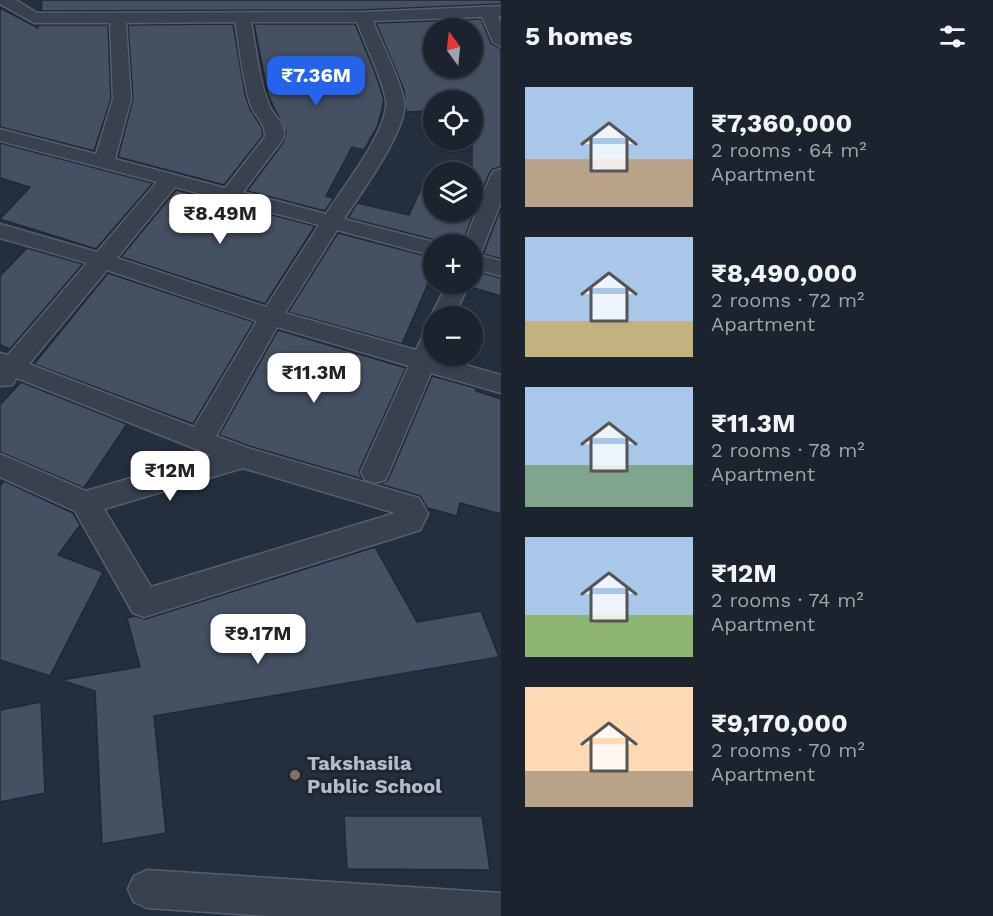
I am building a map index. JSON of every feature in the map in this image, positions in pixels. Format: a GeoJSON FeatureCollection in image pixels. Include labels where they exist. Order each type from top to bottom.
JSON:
{"type":"FeatureCollection","features":[{"type":"Feature","properties":{"kind":"street"},"geometry":{"type":"LineString","coordinates":[[6,0],[34,18],[118,18],[166,8],[242,17],[363,17],[494,11],[501,42]]}},
{"type":"Feature","properties":{"kind":"street"},"geometry":{"type":"LineString","coordinates":[[230,195],[274,138],[276,131],[275,126],[264,115],[259,104],[242,17]]}},
{"type":"Feature","properties":{"kind":"street"},"geometry":{"type":"LineString","coordinates":[[201,439],[271,317],[388,133],[396,113],[395,99],[363,17]]}},
{"type":"Feature","properties":{"kind":"street"},"geometry":{"type":"LineString","coordinates":[[104,162],[122,99],[118,18]]}},
{"type":"Feature","properties":{"kind":"street"},"geometry":{"type":"LineString","coordinates":[[0,135],[423,246]]}},
{"type":"Feature","properties":{"kind":"street"},"geometry":{"type":"LineString","coordinates":[[478,234],[501,175]]}},
{"type":"Feature","properties":{"kind":"street"},"geometry":{"type":"LineString","coordinates":[[0,465],[85,503],[144,603],[410,521],[414,514],[409,506],[243,457],[201,439],[4,370],[104,261],[170,180]]}},
{"type":"Feature","properties":{"kind":"street"},"geometry":{"type":"LineString","coordinates":[[0,231],[104,261],[271,317],[501,384]]}},
{"type":"Feature","properties":{"kind":"street"},"geometry":{"type":"LineString","coordinates":[[483,263],[501,269]]}},
{"type":"Feature","properties":{"kind":"street"},"geometry":{"type":"LineString","coordinates":[[375,472],[422,360]]}},
{"type":"Feature","properties":{"kind":"street"},"geometry":{"type":"LineString","coordinates":[[85,503],[243,457]]}},
{"type":"Feature","properties":{"kind":"street"},"geometry":{"type":"LineString","coordinates":[[147,889],[501,912]]}},
{"type":"Feature","properties":{"kind":"building"},"geometry":{"type":"Polygon","coordinates":[[[42,0],[501,0],[501,4],[363,10],[41,11],[42,0]]]}},
{"type":"Feature","properties":{"kind":"building"},"geometry":{"type":"Polygon","coordinates":[[[0,8],[38,28],[38,25],[108,25],[111,99],[94,151],[0,127],[0,8]]]}},
{"type":"Feature","properties":{"kind":"building"},"geometry":{"type":"Polygon","coordinates":[[[423,21],[423,78],[483,78],[483,24],[491,43],[501,49],[501,167],[493,169],[489,174],[483,190],[483,162],[472,162],[472,150],[483,150],[483,90],[423,90],[423,111],[406,112],[404,90],[376,23],[423,21]]]}},
{"type":"Feature","properties":{"kind":"building"},"geometry":{"type":"Polygon","coordinates":[[[233,24],[245,94],[250,109],[262,128],[263,136],[224,185],[118,157],[133,99],[128,25],[233,24]]]}},
{"type":"Feature","properties":{"kind":"building"},"geometry":{"type":"Polygon","coordinates":[[[254,24],[355,24],[375,72],[384,100],[378,125],[364,150],[352,147],[326,196],[334,198],[325,211],[247,191],[283,143],[286,132],[268,95],[254,24]]]}},
{"type":"Feature","properties":{"kind":"building"},"geometry":{"type":"Polygon","coordinates":[[[0,143],[153,183],[96,249],[0,219],[30,187],[0,178],[0,143]]]}},
{"type":"Feature","properties":{"kind":"building"},"geometry":{"type":"Polygon","coordinates":[[[423,184],[423,222],[470,222],[466,234],[423,234],[423,237],[348,218],[357,203],[409,215],[423,184]]]}},
{"type":"Feature","properties":{"kind":"building"},"geometry":{"type":"Polygon","coordinates":[[[176,190],[315,226],[265,304],[121,257],[176,190]]]}},
{"type":"Feature","properties":{"kind":"building"},"geometry":{"type":"Polygon","coordinates":[[[501,208],[501,259],[483,254],[501,208]]]}},
{"type":"Feature","properties":{"kind":"building"},"geometry":{"type":"Polygon","coordinates":[[[338,233],[423,255],[424,294],[402,344],[288,312],[338,233]]]}},
{"type":"Feature","properties":{"kind":"building"},"geometry":{"type":"Polygon","coordinates":[[[27,248],[83,264],[10,349],[0,345],[0,276],[27,248]]]}},
{"type":"Feature","properties":{"kind":"building"},"geometry":{"type":"Polygon","coordinates":[[[108,273],[254,322],[193,424],[34,364],[108,273]]]}},
{"type":"Feature","properties":{"kind":"building"},"geometry":{"type":"Polygon","coordinates":[[[483,273],[501,278],[501,296],[483,291],[483,273]]]}},
{"type":"Feature","properties":{"kind":"building"},"geometry":{"type":"Polygon","coordinates":[[[278,330],[406,368],[359,471],[362,479],[219,435],[278,330]]]}},
{"type":"Feature","properties":{"kind":"building"},"geometry":{"type":"Polygon","coordinates":[[[432,376],[476,388],[476,391],[501,399],[501,514],[460,503],[457,516],[427,508],[420,496],[379,484],[387,481],[391,473],[432,376]]]}},
{"type":"Feature","properties":{"kind":"building"},"geometry":{"type":"Polygon","coordinates":[[[21,382],[127,424],[84,488],[0,452],[0,405],[21,382]]]}},
{"type":"Feature","properties":{"kind":"building"},"geometry":{"type":"Polygon","coordinates":[[[4,481],[73,513],[80,525],[58,555],[103,572],[50,676],[0,660],[0,486],[4,481]]]}},
{"type":"Feature","properties":{"kind":"building"},"geometry":{"type":"Polygon","coordinates":[[[375,547],[417,622],[481,611],[499,657],[154,716],[166,833],[102,844],[95,691],[61,680],[140,667],[127,618],[135,616],[145,619],[375,547]]]}},
{"type":"Feature","properties":{"kind":"building"},"geometry":{"type":"Polygon","coordinates":[[[41,702],[45,793],[0,802],[0,710],[41,702]]]}},
{"type":"Feature","properties":{"kind":"building"},"geometry":{"type":"Polygon","coordinates":[[[344,816],[482,816],[490,870],[347,869],[344,816]]]}},
{"type":"Feature","properties":{"kind":"place","name":"Takshasila Public School"},"geometry":{"type":"Point","coordinates":[295,775]}}]}
